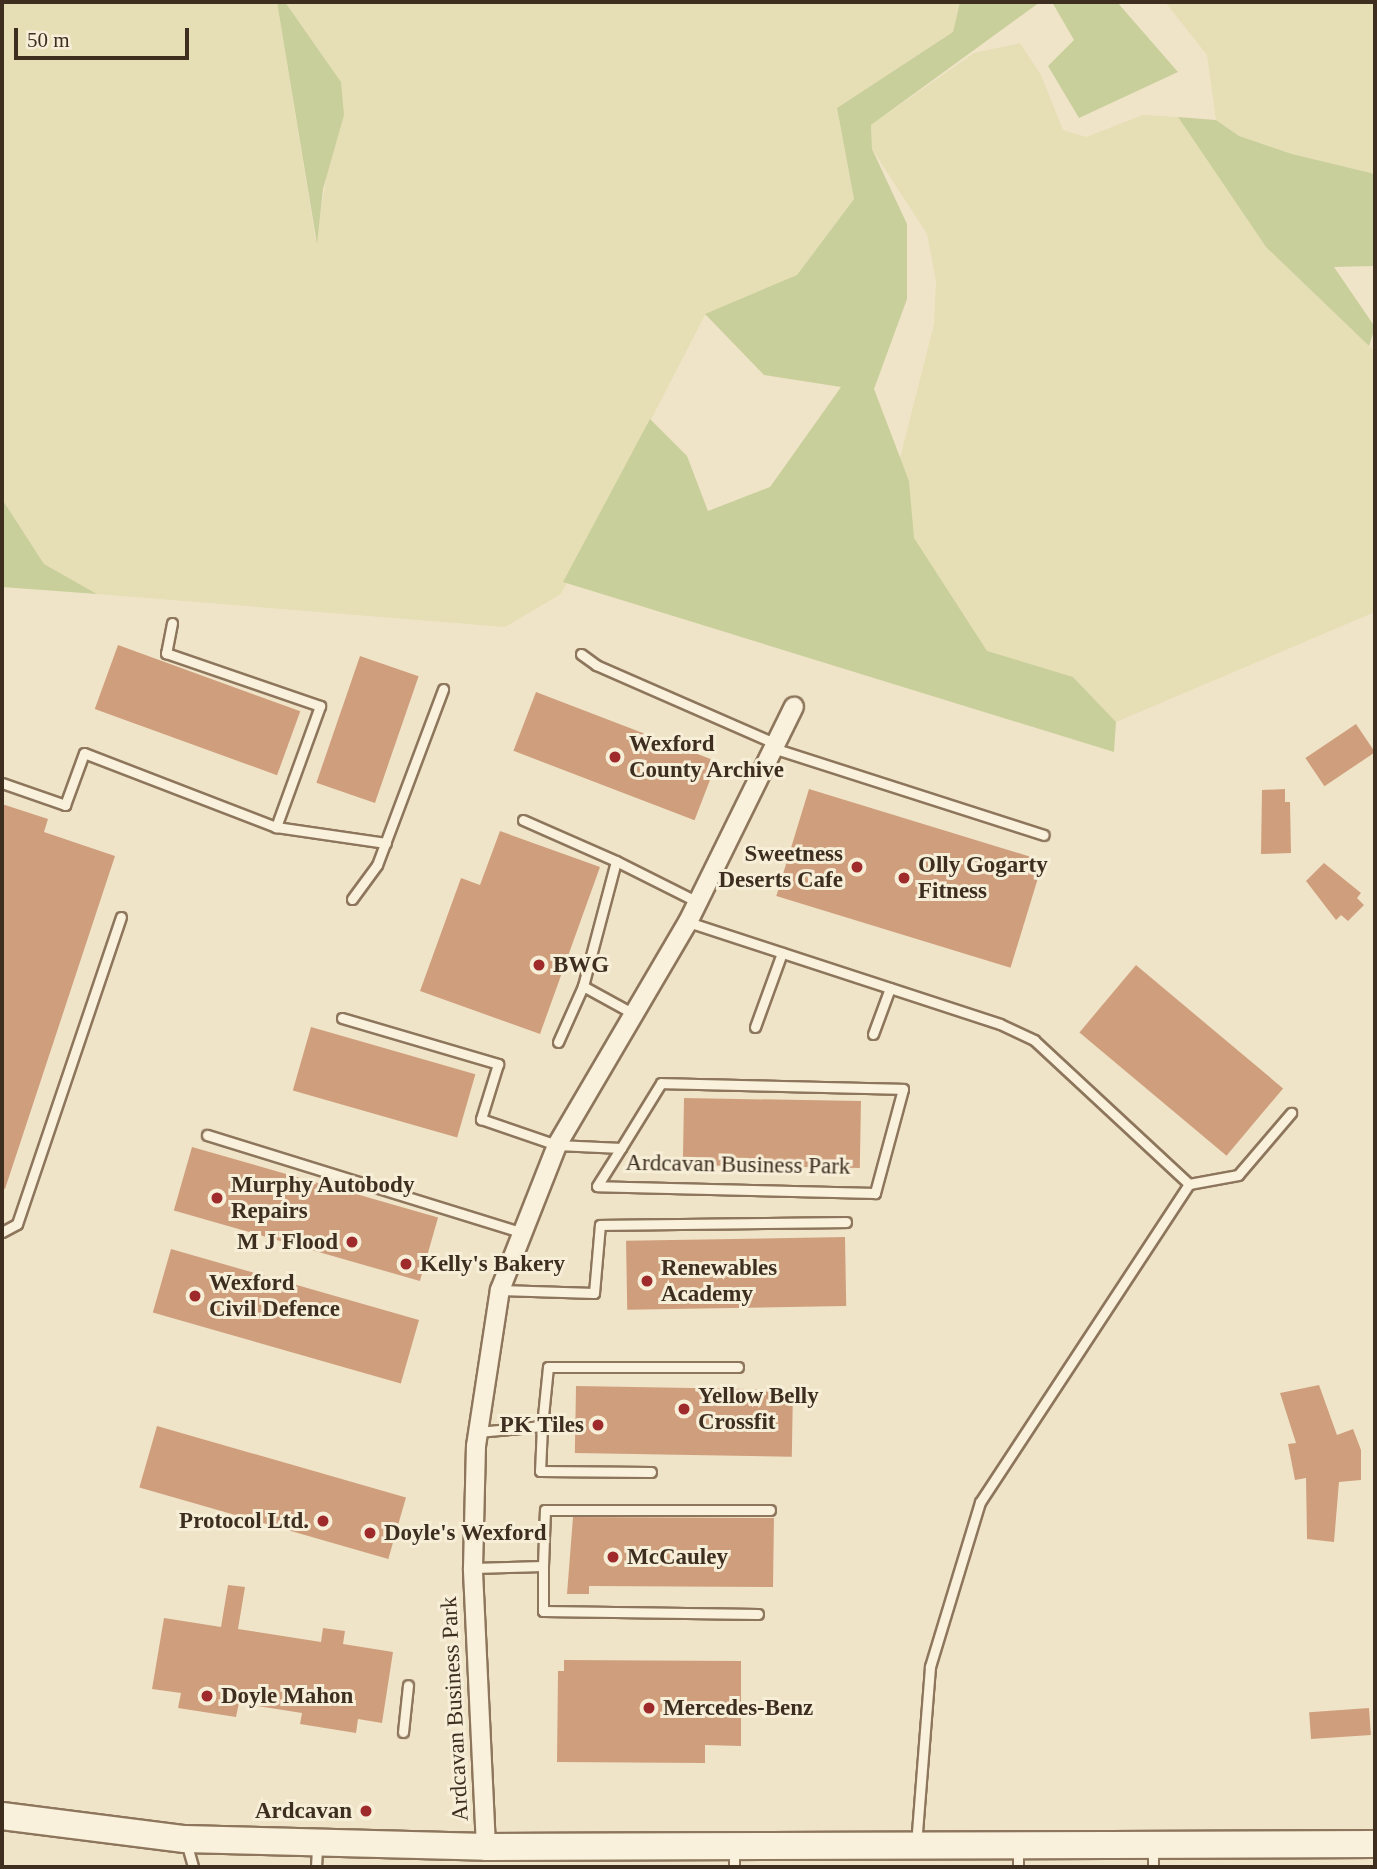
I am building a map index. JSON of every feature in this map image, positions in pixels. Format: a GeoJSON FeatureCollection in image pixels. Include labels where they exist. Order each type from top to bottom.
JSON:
{"type":"FeatureCollection","features":[{"type":"Feature","properties":{"kind":"main road"},"geometry":{"type":"LineString","coordinates":[[2,1816],[317,1855],[486,1847],[734,1857],[916,1845],[1018,1856],[1153,1856],[1375,1844]]}},
{"type":"Feature","properties":{"kind":"street","name":"Ardcavan Business Park"},"geometry":{"type":"LineString","coordinates":[[486,1847],[472,1568],[478,1432],[500,1290],[557,1145],[688,922],[776,750],[794,707]]}},
{"type":"Feature","properties":{"kind":"lane"},"geometry":{"type":"LineString","coordinates":[[172,623],[166,653],[320,706],[276,827]]}},
{"type":"Feature","properties":{"kind":"lane"},"geometry":{"type":"LineString","coordinates":[[581,654],[635,685],[768,740],[776,750],[1044,835]]}},
{"type":"Feature","properties":{"kind":"lane"},"geometry":{"type":"LineString","coordinates":[[352,899],[377,865],[443,689]]}},
{"type":"Feature","properties":{"kind":"lane"},"geometry":{"type":"LineString","coordinates":[[2,783],[65,805],[84,753],[276,827],[386,843]]}},
{"type":"Feature","properties":{"kind":"lane"},"geometry":{"type":"LineString","coordinates":[[523,820],[616,861],[698,902]]}},
{"type":"Feature","properties":{"kind":"lane"},"geometry":{"type":"LineString","coordinates":[[558,1042],[583,986],[616,861]]}},
{"type":"Feature","properties":{"kind":"lane"},"geometry":{"type":"LineString","coordinates":[[2,1232],[18,1224],[121,917]]}},
{"type":"Feature","properties":{"kind":"lane"},"geometry":{"type":"LineString","coordinates":[[688,922],[1000,1024],[1034,1040],[1189,1184]]}},
{"type":"Feature","properties":{"kind":"lane"},"geometry":{"type":"LineString","coordinates":[[755,1027],[782,953]]}},
{"type":"Feature","properties":{"kind":"lane"},"geometry":{"type":"LineString","coordinates":[[583,986],[634,1014]]}},
{"type":"Feature","properties":{"kind":"lane"},"geometry":{"type":"LineString","coordinates":[[873,1034],[890,988]]}},
{"type":"Feature","properties":{"kind":"lane","name":"Ardcavan Business Park"},"geometry":{"type":"LineString","coordinates":[[342,1018],[498,1064],[481,1119],[557,1145],[621,1148]]}},
{"type":"Feature","properties":{"kind":"lane","name":"Ardcavan Business Park"},"geometry":{"type":"LineString","coordinates":[[661,1083],[903,1089],[874,1193],[597,1186],[621,1148],[661,1083]]}},
{"type":"Feature","properties":{"kind":"lane"},"geometry":{"type":"LineString","coordinates":[[916,1845],[930,1667],[980,1502],[1189,1184],[1238,1175],[1291,1113]]}},
{"type":"Feature","properties":{"kind":"lane"},"geometry":{"type":"LineString","coordinates":[[207,1135],[523,1233]]}},
{"type":"Feature","properties":{"kind":"lane"},"geometry":{"type":"LineString","coordinates":[[500,1290],[594,1293],[600,1225],[846,1223]]}},
{"type":"Feature","properties":{"kind":"lane"},"geometry":{"type":"LineString","coordinates":[[651,1472],[540,1471],[548,1367],[738,1367]]}},
{"type":"Feature","properties":{"kind":"lane"},"geometry":{"type":"LineString","coordinates":[[478,1432],[542,1426]]}},
{"type":"Feature","properties":{"kind":"lane"},"geometry":{"type":"LineString","coordinates":[[758,1614],[543,1611],[545,1510],[770,1510]]}},
{"type":"Feature","properties":{"kind":"lane","name":"Ardcavan Business Park"},"geometry":{"type":"LineString","coordinates":[[472,1568],[543,1566]]}},
{"type":"Feature","properties":{"kind":"lane"},"geometry":{"type":"LineString","coordinates":[[403,1732],[408,1685]]}},
{"type":"Feature","properties":{"kind":"lane"},"geometry":{"type":"LineString","coordinates":[[186,1839],[193,1867]]}},
{"type":"Feature","properties":{"kind":"shaded area"},"geometry":{"type":"Polygon","coordinates":[[[2,2],[277,2],[316,242],[341,82],[285,2],[960,2],[953,32],[837,108],[854,199],[797,275],[705,315],[561,594],[505,627],[97,594],[44,564],[2,499],[2,2]]]}},
{"type":"Feature","properties":{"kind":"shaded area"},"geometry":{"type":"Polygon","coordinates":[[[1165,2],[1375,2],[1375,174],[1292,154],[1239,136],[1216,120],[1207,55],[1165,2]]]}},
{"type":"Feature","properties":{"kind":"shaded area"},"geometry":{"type":"Polygon","coordinates":[[[1020,43],[1041,75],[1063,130],[1086,137],[1143,115],[1178,117],[1266,247],[1375,352],[1375,612],[1116,722],[1073,677],[987,652],[913,538],[909,481],[900,458],[934,324],[936,281],[927,234],[872,149],[871,125],[974,53],[1020,43]]]}},
{"type":"Feature","properties":{"kind":"green space"},"geometry":{"type":"Polygon","coordinates":[[[277,2],[285,2],[341,82],[344,115],[323,189],[317,244],[277,2]]]}},
{"type":"Feature","properties":{"kind":"green space"},"geometry":{"type":"Polygon","coordinates":[[[960,2],[1040,2],[871,125],[872,149],[907,224],[907,299],[874,389],[909,481],[914,538],[987,651],[1073,677],[1116,722],[1114,752],[563,582],[650,419],[687,456],[708,511],[770,487],[841,387],[764,375],[705,314],[797,275],[854,199],[837,108],[953,32],[960,2]]]}},
{"type":"Feature","properties":{"kind":"green space"},"geometry":{"type":"Polygon","coordinates":[[[1052,2],[1117,2],[1178,72],[1079,118],[1048,66],[1074,40],[1052,2]]]}},
{"type":"Feature","properties":{"kind":"green space"},"geometry":{"type":"Polygon","coordinates":[[[1178,117],[1216,120],[1239,136],[1292,154],[1375,174],[1375,266],[1334,267],[1375,327],[1369,346],[1266,247],[1178,117]]]}},
{"type":"Feature","properties":{"kind":"green space"},"geometry":{"type":"Polygon","coordinates":[[[2,499],[44,564],[97,594],[2,587],[2,499]]]}},
{"type":"Feature","properties":{"kind":"building"},"geometry":{"type":"Polygon","coordinates":[[[118,645],[300,711],[277,775],[95,709],[118,645]]]}},
{"type":"Feature","properties":{"kind":"building"},"geometry":{"type":"Polygon","coordinates":[[[360,656],[419,676],[375,803],[316,783],[360,656]]]}},
{"type":"Feature","properties":{"kind":"building","name":"Wexford County Archive"},"geometry":{"type":"Polygon","coordinates":[[[536,692],[717,762],[695,820],[513,751],[536,692]]]}},
{"type":"Feature","properties":{"kind":"building"},"geometry":{"type":"Polygon","coordinates":[[[1356,724],[1375,752],[1324,786],[1305,758],[1356,724]]]}},
{"type":"Feature","properties":{"kind":"building"},"geometry":{"type":"Polygon","coordinates":[[[809,789],[1043,861],[1011,968],[776,896],[809,789]]]}},
{"type":"Feature","properties":{"kind":"building"},"geometry":{"type":"Polygon","coordinates":[[[1285,789],[1285,802],[1290,802],[1291,853],[1261,854],[1262,790],[1285,789]]]}},
{"type":"Feature","properties":{"kind":"building"},"geometry":{"type":"Polygon","coordinates":[[[2,804],[48,819],[44,832],[115,856],[5,1189],[2,1188],[2,804]]]}},
{"type":"Feature","properties":{"kind":"building"},"geometry":{"type":"Polygon","coordinates":[[[500,831],[600,867],[540,1034],[420,991],[461,878],[480,885],[500,831]]]}},
{"type":"Feature","properties":{"kind":"building"},"geometry":{"type":"Polygon","coordinates":[[[1324,863],[1361,893],[1357,898],[1364,905],[1348,921],[1341,915],[1336,920],[1306,881],[1324,863]]]}},
{"type":"Feature","properties":{"kind":"building"},"geometry":{"type":"Polygon","coordinates":[[[1136,965],[1283,1088],[1227,1156],[1079,1032],[1136,965]]]}},
{"type":"Feature","properties":{"kind":"building"},"geometry":{"type":"Polygon","coordinates":[[[311,1027],[475,1074],[457,1138],[293,1090],[311,1027]]]}},
{"type":"Feature","properties":{"kind":"building"},"geometry":{"type":"Polygon","coordinates":[[[684,1098],[861,1101],[860,1168],[683,1165],[684,1098]]]}},
{"type":"Feature","properties":{"kind":"building"},"geometry":{"type":"Polygon","coordinates":[[[192,1147],[438,1218],[420,1281],[174,1210],[192,1147]]]}},
{"type":"Feature","properties":{"kind":"building"},"geometry":{"type":"Polygon","coordinates":[[[845,1237],[846,1306],[627,1310],[626,1241],[845,1237]]]}},
{"type":"Feature","properties":{"kind":"building"},"geometry":{"type":"Polygon","coordinates":[[[171,1249],[419,1320],[401,1384],[153,1312],[171,1249]]]}},
{"type":"Feature","properties":{"kind":"building"},"geometry":{"type":"Polygon","coordinates":[[[1319,1385],[1337,1435],[1353,1429],[1361,1450],[1361,1480],[1339,1482],[1334,1542],[1307,1539],[1306,1478],[1295,1480],[1288,1444],[1296,1443],[1280,1393],[1319,1385]]]}},
{"type":"Feature","properties":{"kind":"building"},"geometry":{"type":"Polygon","coordinates":[[[576,1386],[793,1390],[792,1457],[575,1453],[576,1386]]]}},
{"type":"Feature","properties":{"kind":"building"},"geometry":{"type":"Polygon","coordinates":[[[157,1426],[406,1497],[388,1559],[139,1488],[157,1426]]]}},
{"type":"Feature","properties":{"kind":"building"},"geometry":{"type":"Polygon","coordinates":[[[573,1517],[774,1518],[773,1587],[589,1586],[589,1594],[567,1594],[573,1517]]]}},
{"type":"Feature","properties":{"kind":"building"},"geometry":{"type":"Polygon","coordinates":[[[228,1585],[245,1587],[238,1629],[321,1642],[323,1628],[345,1631],[343,1644],[393,1652],[382,1723],[358,1719],[356,1733],[300,1724],[302,1713],[239,1703],[236,1717],[178,1708],[181,1693],[152,1689],[164,1618],[221,1627],[228,1585]]]}},
{"type":"Feature","properties":{"kind":"building","name":"Mercedes-Benz"},"geometry":{"type":"Polygon","coordinates":[[[564,1660],[741,1661],[741,1746],[705,1745],[705,1763],[557,1762],[558,1671],[564,1671],[564,1660]]]}},
{"type":"Feature","properties":{"kind":"building"},"geometry":{"type":"Polygon","coordinates":[[[1369,1708],[1371,1735],[1311,1739],[1309,1712],[1369,1708]]]}},
{"type":"Feature","properties":{"kind":"place","name":"Wexford County Archive"},"geometry":{"type":"Point","coordinates":[615,757]}},
{"type":"Feature","properties":{"kind":"place","name":"Sweetness Deserts Cafe"},"geometry":{"type":"Point","coordinates":[857,867]}},
{"type":"Feature","properties":{"kind":"place","name":"Olly Gogarty Fitness"},"geometry":{"type":"Point","coordinates":[904,878]}},
{"type":"Feature","properties":{"kind":"place","name":"BWG"},"geometry":{"type":"Point","coordinates":[539,965]}},
{"type":"Feature","properties":{"kind":"place","name":"Murphy Autobody Repairs"},"geometry":{"type":"Point","coordinates":[217,1198]}},
{"type":"Feature","properties":{"kind":"place","name":"M J Flood"},"geometry":{"type":"Point","coordinates":[352,1242]}},
{"type":"Feature","properties":{"kind":"place","name":"Kelly's Bakery"},"geometry":{"type":"Point","coordinates":[406,1264]}},
{"type":"Feature","properties":{"kind":"place","name":"Renewables Academy"},"geometry":{"type":"Point","coordinates":[647,1281]}},
{"type":"Feature","properties":{"kind":"place","name":"Wexford Civil Defence"},"geometry":{"type":"Point","coordinates":[195,1296]}},
{"type":"Feature","properties":{"kind":"place","name":"Yellow Belly Crossfit"},"geometry":{"type":"Point","coordinates":[684,1409]}},
{"type":"Feature","properties":{"kind":"place","name":"PK Tiles"},"geometry":{"type":"Point","coordinates":[598,1425]}},
{"type":"Feature","properties":{"kind":"place","name":"Protocol Ltd."},"geometry":{"type":"Point","coordinates":[323,1521]}},
{"type":"Feature","properties":{"kind":"place","name":"Doyle's Wexford"},"geometry":{"type":"Point","coordinates":[370,1533]}},
{"type":"Feature","properties":{"kind":"place","name":"McCauley"},"geometry":{"type":"Point","coordinates":[613,1557]}},
{"type":"Feature","properties":{"kind":"place","name":"Doyle Mahon"},"geometry":{"type":"Point","coordinates":[207,1696]}},
{"type":"Feature","properties":{"kind":"place","name":"Mercedes-Benz"},"geometry":{"type":"Point","coordinates":[649,1708]}},
{"type":"Feature","properties":{"kind":"place","name":"Ardcavan"},"geometry":{"type":"Point","coordinates":[366,1811]}}]}
